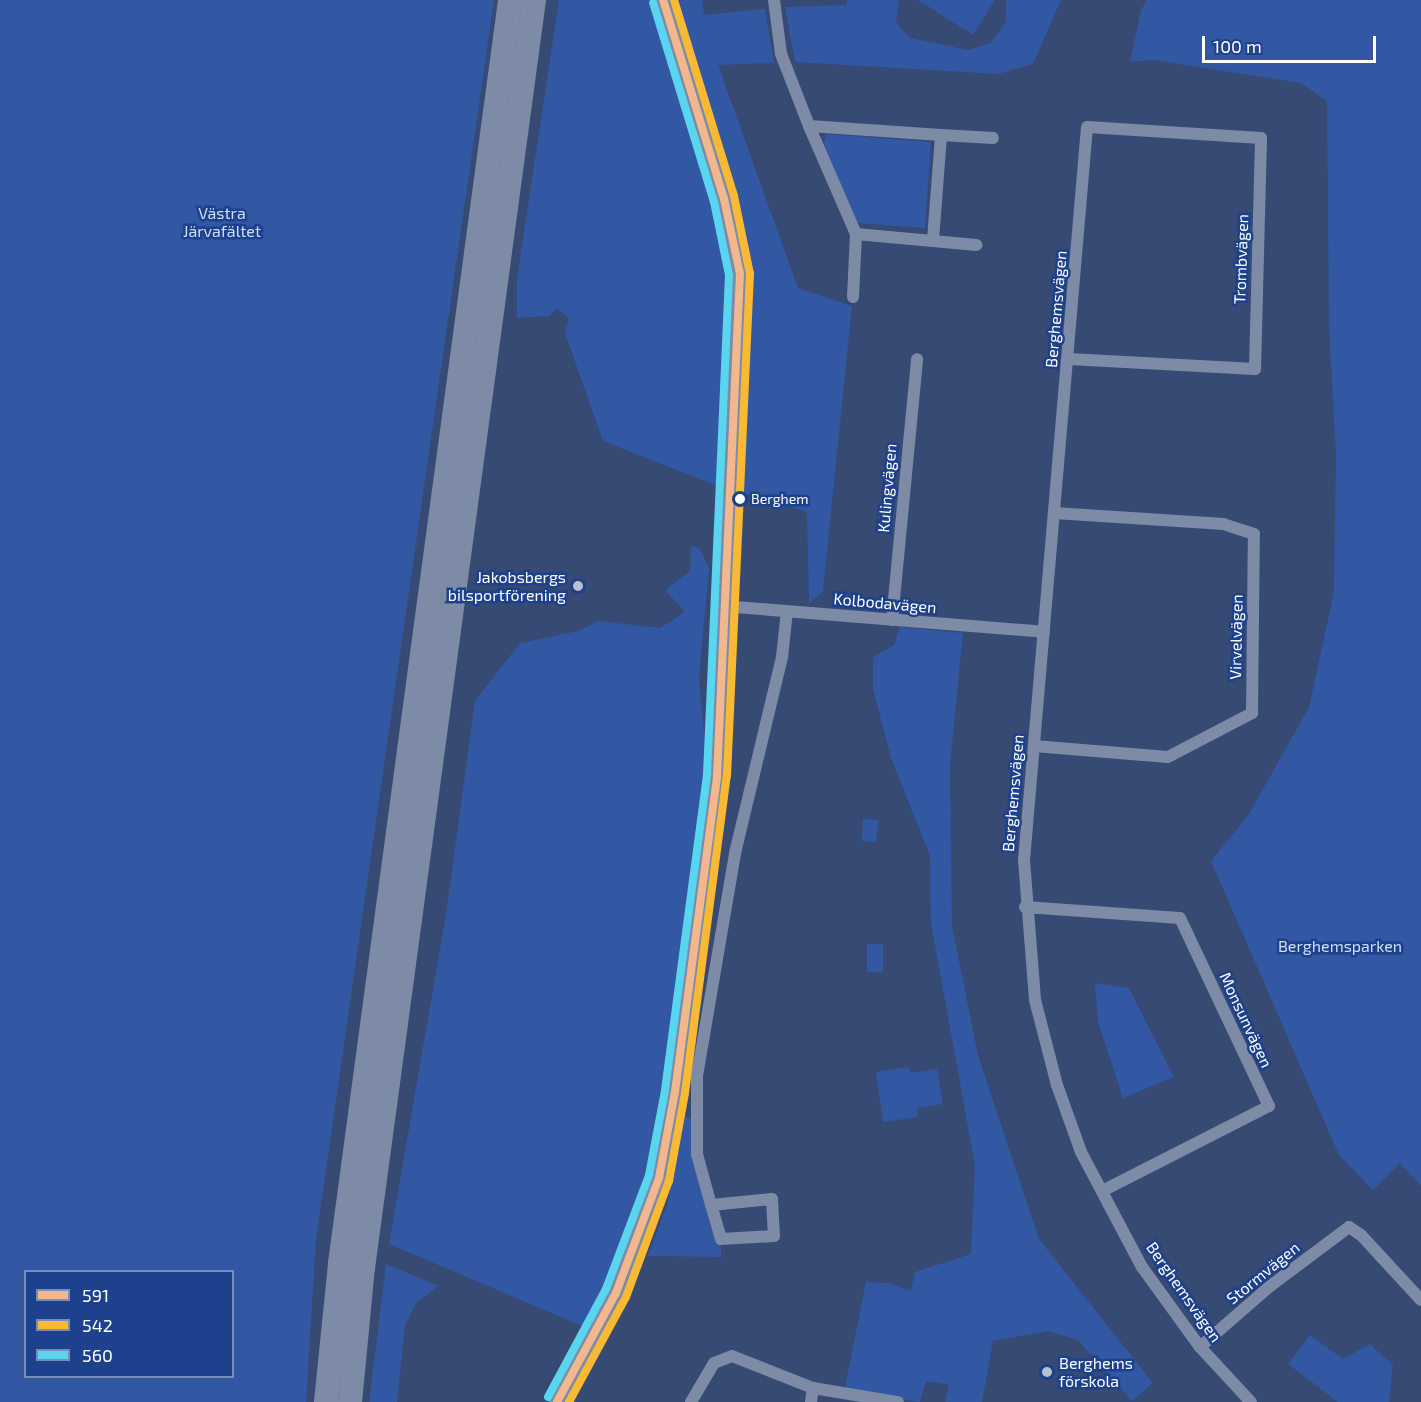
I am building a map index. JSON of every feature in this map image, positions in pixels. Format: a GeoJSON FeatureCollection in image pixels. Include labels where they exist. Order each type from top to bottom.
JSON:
{"type":"FeatureCollection","features":[{"type":"Feature","properties":{"kind":"highway"},"geometry":{"type":"LineString","coordinates":[[326,1402],[341,1251],[510,0]]}},
{"type":"Feature","properties":{"kind":"highway"},"geometry":{"type":"LineString","coordinates":[[350,1402],[366,1245],[534,0]]}},
{"type":"Feature","properties":{"kind":"street"},"geometry":{"type":"LineString","coordinates":[[556,1402],[616,1293],[659,1178],[675,1092],[717,776],[740,274],[724,199],[663,0]]}},
{"type":"Feature","properties":{"kind":"street"},"geometry":{"type":"LineString","coordinates":[[774,0],[781,54],[809,126],[856,234],[853,297]]}},
{"type":"Feature","properties":{"kind":"street"},"geometry":{"type":"LineString","coordinates":[[809,126],[993,138]]}},
{"type":"Feature","properties":{"kind":"street","name":"Berghemsvägen"},"geometry":{"type":"LineString","coordinates":[[1088,127],[1024,860],[1025,907],[1035,1000],[1057,1085],[1081,1152],[1142,1267],[1200,1347],[1251,1402]]}},
{"type":"Feature","properties":{"kind":"street","name":"Trombvägen"},"geometry":{"type":"LineString","coordinates":[[1069,359],[1255,369],[1261,138],[1088,127]]}},
{"type":"Feature","properties":{"kind":"street"},"geometry":{"type":"LineString","coordinates":[[933,240],[941,135]]}},
{"type":"Feature","properties":{"kind":"street"},"geometry":{"type":"LineString","coordinates":[[856,234],[977,245]]}},
{"type":"Feature","properties":{"kind":"street","name":"Kulingvägen"},"geometry":{"type":"LineString","coordinates":[[892,620],[917,359]]}},
{"type":"Feature","properties":{"kind":"street","name":"Virvelvägen"},"geometry":{"type":"LineString","coordinates":[[1034,746],[1168,757],[1252,713],[1254,534],[1224,525],[1054,513]]}},
{"type":"Feature","properties":{"kind":"street","name":"Kolbodavägen"},"geometry":{"type":"LineString","coordinates":[[723,606],[1044,632]]}},
{"type":"Feature","properties":{"kind":"street"},"geometry":{"type":"LineString","coordinates":[[711,1205],[771,1199],[774,1236],[721,1239],[711,1205],[697,1154],[697,1076],[735,853],[782,657],[787,611]]}},
{"type":"Feature","properties":{"kind":"street","name":"Monsunvägen"},"geometry":{"type":"LineString","coordinates":[[1025,907],[1180,918],[1269,1106],[1102,1191]]}},
{"type":"Feature","properties":{"kind":"street","name":"Stormvägen"},"geometry":{"type":"LineString","coordinates":[[1200,1347],[1269,1287],[1349,1227],[1421,1300]]}},
{"type":"Feature","properties":{"kind":"street"},"geometry":{"type":"LineString","coordinates":[[691,1402],[714,1363],[732,1356],[813,1388],[898,1402]]}},
{"type":"Feature","properties":{"kind":"street"},"geometry":{"type":"LineString","coordinates":[[812,1402],[813,1388]]}},
{"type":"Feature","properties":{"kind":"green space","name":"Västra Järvafältet"},"geometry":{"type":"Polygon","coordinates":[[[0,0],[494,0],[316,1240],[306,1402],[0,1402],[0,0]]]}},
{"type":"Feature","properties":{"kind":"green space"},"geometry":{"type":"Polygon","coordinates":[[[559,0],[702,0],[704,15],[765,9],[774,63],[718,65],[798,288],[852,306],[823,591],[809,604],[807,512],[710,483],[603,441],[565,333],[569,318],[557,309],[549,316],[517,318],[517,278],[559,0]]]}},
{"type":"Feature","properties":{"kind":"green space"},"geometry":{"type":"Polygon","coordinates":[[[847,0],[899,0],[896,23],[910,38],[968,50],[991,43],[1006,21],[1006,0],[1061,0],[1033,64],[998,74],[795,62],[785,7],[846,5],[847,0]]]}},
{"type":"Feature","properties":{"kind":"green space"},"geometry":{"type":"Polygon","coordinates":[[[918,0],[995,0],[973,35],[918,0]]]}},
{"type":"Feature","properties":{"kind":"green space","name":"Berghemsparken"},"geometry":{"type":"Polygon","coordinates":[[[1147,0],[1421,0],[1421,1186],[1400,1163],[1373,1190],[1339,1155],[1211,861],[1249,814],[1309,707],[1334,592],[1336,454],[1329,327],[1327,101],[1301,83],[1153,60],[1130,62],[1141,10],[1147,0]]]}},
{"type":"Feature","properties":{"kind":"green space"},"geometry":{"type":"Polygon","coordinates":[[[826,134],[931,142],[925,228],[856,223],[823,148],[826,134]]]}},
{"type":"Feature","properties":{"kind":"green space"},"geometry":{"type":"Polygon","coordinates":[[[691,546],[699,548],[709,568],[699,677],[708,777],[693,900],[647,1168],[603,1290],[582,1326],[389,1244],[446,914],[475,701],[520,643],[578,631],[599,621],[660,628],[685,612],[665,590],[690,571],[691,546]]]}},
{"type":"Feature","properties":{"kind":"green space"},"geometry":{"type":"Polygon","coordinates":[[[900,627],[963,633],[950,765],[952,926],[978,1055],[1039,1239],[1153,1383],[1132,1401],[1078,1340],[1048,1331],[993,1341],[982,1402],[945,1402],[949,1385],[926,1381],[920,1402],[844,1392],[866,1282],[888,1283],[911,1291],[915,1272],[971,1254],[975,1166],[931,923],[930,856],[891,758],[873,689],[873,657],[894,645],[900,627]]]}},
{"type":"Feature","properties":{"kind":"green space"},"geometry":{"type":"Polygon","coordinates":[[[863,819],[878,820],[876,842],[861,841],[863,819]]]}},
{"type":"Feature","properties":{"kind":"green space"},"geometry":{"type":"Polygon","coordinates":[[[867,944],[883,944],[883,972],[867,972],[867,944]]]}},
{"type":"Feature","properties":{"kind":"green space"},"geometry":{"type":"Polygon","coordinates":[[[1095,983],[1129,988],[1174,1077],[1123,1098],[1098,1022],[1095,983]]]}},
{"type":"Feature","properties":{"kind":"green space"},"geometry":{"type":"Polygon","coordinates":[[[909,1067],[910,1073],[937,1069],[943,1104],[917,1108],[918,1117],[883,1122],[876,1072],[909,1067]]]}},
{"type":"Feature","properties":{"kind":"green space"},"geometry":{"type":"Polygon","coordinates":[[[683,1117],[697,1117],[697,1154],[721,1239],[721,1257],[648,1256],[668,1202],[683,1117]]]}},
{"type":"Feature","properties":{"kind":"green space"},"geometry":{"type":"Polygon","coordinates":[[[386,1264],[438,1286],[416,1303],[405,1326],[397,1402],[369,1402],[386,1264]]]}},
{"type":"Feature","properties":{"kind":"green space"},"geometry":{"type":"Polygon","coordinates":[[[1310,1335],[1343,1359],[1370,1344],[1393,1365],[1389,1402],[1338,1402],[1288,1364],[1310,1335]]]}},
{"type":"Feature","properties":{"kind":"transit line","name":"591"},"geometry":{"type":"LineString","coordinates":[[557,1402],[616,1293],[659,1178],[675,1092],[717,776],[740,274],[724,199],[663,0]]}},
{"type":"Feature","properties":{"kind":"transit line","name":"542"},"geometry":{"type":"LineString","coordinates":[[569,1402],[626,1297],[669,1181],[685,1093],[727,776],[750,274],[734,196],[674,0]]}},
{"type":"Feature","properties":{"kind":"transit line","name":"560"},"geometry":{"type":"LineString","coordinates":[[548,1397],[606,1289],[649,1175],[665,1090],[707,775],[729,275],[714,202],[653,3]]}},
{"type":"Feature","properties":{"kind":"place","name":"Berghem"},"geometry":{"type":"Point","coordinates":[740,499]}},
{"type":"Feature","properties":{"kind":"place","name":"Jakobsbergs bilsportförening"},"geometry":{"type":"Point","coordinates":[578,586]}},
{"type":"Feature","properties":{"kind":"place","name":"Berghems förskola"},"geometry":{"type":"Point","coordinates":[1047,1372]}}]}
